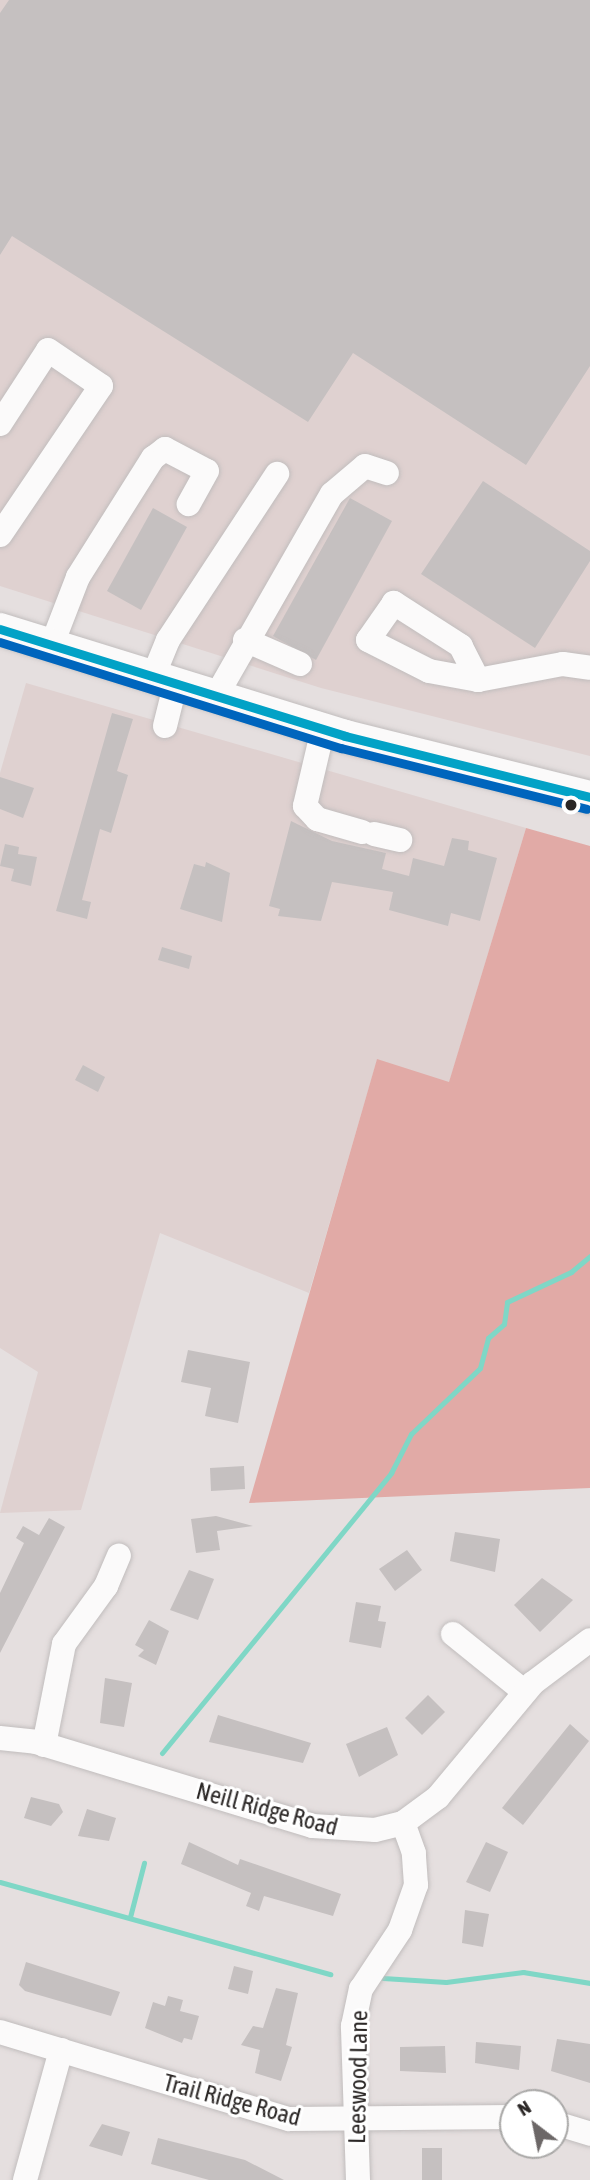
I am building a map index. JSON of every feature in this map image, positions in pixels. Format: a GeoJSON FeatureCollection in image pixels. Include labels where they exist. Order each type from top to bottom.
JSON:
{"type":"FeatureCollection","features":[{"type":"Feature","properties":{"kind":"main road"},"geometry":{"type":"LineString","coordinates":[[0,629],[163,682],[323,729],[590,797]]}},
{"type":"Feature","properties":{"kind":"street"},"geometry":{"type":"LineString","coordinates":[[0,424],[48,350],[101,386],[0,535]]}},
{"type":"Feature","properties":{"kind":"street"},"geometry":{"type":"LineString","coordinates":[[51,647],[78,577],[153,458],[165,449],[207,471],[189,505]]}},
{"type":"Feature","properties":{"kind":"street"},"geometry":{"type":"LineString","coordinates":[[215,698],[245,639],[332,494],[365,466],[387,473]]}},
{"type":"Feature","properties":{"kind":"street"},"geometry":{"type":"LineString","coordinates":[[165,726],[163,682],[168,640],[277,474]]}},
{"type":"Feature","properties":{"kind":"street"},"geometry":{"type":"LineString","coordinates":[[245,639],[300,664]]}},
{"type":"Feature","properties":{"kind":"street"},"geometry":{"type":"LineString","coordinates":[[478,680],[563,664],[590,668]]}},
{"type":"Feature","properties":{"kind":"street"},"geometry":{"type":"LineString","coordinates":[[323,729],[305,806],[317,819],[400,841]]}},
{"type":"Feature","properties":{"kind":"street"},"geometry":{"type":"LineString","coordinates":[[44,1745],[64,1644],[106,1586],[119,1556]]}},
{"type":"Feature","properties":{"kind":"street"},"geometry":{"type":"LineString","coordinates":[[453,1633],[525,1692]]}},
{"type":"Feature","properties":{"kind":"street"},"geometry":{"type":"LineString","coordinates":[[402,1823],[457,1777],[525,1692],[558,1660],[590,1640]]}},
{"type":"Feature","properties":{"kind":"street","name":"Neill Ridge Road"},"geometry":{"type":"LineString","coordinates":[[0,1738],[44,1745],[334,1830],[402,1823]]}},
{"type":"Feature","properties":{"kind":"street","name":"Leeswood Lane"},"geometry":{"type":"LineString","coordinates":[[358,2180],[356,2006],[366,1978],[400,1930],[416,1885],[414,1853],[402,1823]]}},
{"type":"Feature","properties":{"kind":"street","name":"Trail Ridge Road"},"geometry":{"type":"LineString","coordinates":[[0,2032],[289,2119],[356,2121],[499,2117]]}},
{"type":"Feature","properties":{"kind":"street"},"geometry":{"type":"LineString","coordinates":[[25,2180],[61,2050]]}},
{"type":"Feature","properties":{"kind":"street"},"geometry":{"type":"LineString","coordinates":[[569,2127],[590,2134]]}},
{"type":"Feature","properties":{"kind":"shaded area"},"geometry":{"type":"Polygon","coordinates":[[[0,0],[590,0],[590,756],[321,688],[0,586],[0,0]]]}},
{"type":"Feature","properties":{"kind":"shaded area"},"geometry":{"type":"Polygon","coordinates":[[[26,683],[526,828],[449,1083],[377,1060],[309,1293],[160,1233],[81,1510],[0,1513],[38,1372],[0,1348],[0,773],[26,683]]]}},
{"type":"Feature","properties":{"kind":"shaded area"},"geometry":{"type":"Polygon","coordinates":[[[526,828],[590,846],[590,1488],[249,1503],[377,1059],[449,1082],[526,828]]]}},
{"type":"Feature","properties":{"kind":"building"},"geometry":{"type":"Polygon","coordinates":[[[9,0],[590,0],[590,366],[526,465],[353,353],[308,422],[12,236],[0,255],[0,13],[9,0]]]}},
{"type":"Feature","properties":{"kind":"building"},"geometry":{"type":"Polygon","coordinates":[[[483,481],[590,551],[590,561],[535,648],[421,574],[483,481]]]}},
{"type":"Feature","properties":{"kind":"building"},"geometry":{"type":"Polygon","coordinates":[[[350,498],[392,521],[316,660],[273,636],[350,498]]]}},
{"type":"Feature","properties":{"kind":"building"},"geometry":{"type":"Polygon","coordinates":[[[153,508],[187,527],[141,610],[107,591],[153,508]]]}},
{"type":"Feature","properties":{"kind":"building"},"geometry":{"type":"Polygon","coordinates":[[[112,713],[133,719],[117,771],[128,775],[111,833],[100,829],[82,900],[91,902],[87,919],[56,911],[112,713]]]}},
{"type":"Feature","properties":{"kind":"building"},"geometry":{"type":"Polygon","coordinates":[[[0,777],[34,788],[23,818],[0,809],[0,777]]]}},
{"type":"Feature","properties":{"kind":"building"},"geometry":{"type":"Polygon","coordinates":[[[291,821],[332,841],[386,853],[382,869],[409,876],[413,858],[444,866],[452,838],[469,841],[468,850],[497,858],[480,921],[451,913],[448,926],[389,910],[393,892],[332,882],[321,921],[278,916],[280,909],[269,906],[291,821]]]}},
{"type":"Feature","properties":{"kind":"building"},"geometry":{"type":"Polygon","coordinates":[[[5,844],[19,847],[18,854],[37,857],[31,886],[11,881],[14,869],[0,866],[5,844]]]}},
{"type":"Feature","properties":{"kind":"building"},"geometry":{"type":"Polygon","coordinates":[[[206,862],[230,873],[222,922],[180,909],[194,864],[205,867],[206,862]]]}},
{"type":"Feature","properties":{"kind":"building"},"geometry":{"type":"Polygon","coordinates":[[[162,947],[192,956],[189,969],[158,960],[162,947]]]}},
{"type":"Feature","properties":{"kind":"building"},"geometry":{"type":"Polygon","coordinates":[[[83,1065],[105,1077],[98,1092],[75,1080],[83,1065]]]}},
{"type":"Feature","properties":{"kind":"building"},"geometry":{"type":"Polygon","coordinates":[[[188,1350],[250,1362],[238,1423],[205,1416],[211,1388],[181,1382],[188,1350]]]}},
{"type":"Feature","properties":{"kind":"building"},"geometry":{"type":"Polygon","coordinates":[[[244,1466],[245,1489],[211,1491],[210,1468],[244,1466]]]}},
{"type":"Feature","properties":{"kind":"building"},"geometry":{"type":"Polygon","coordinates":[[[216,1516],[253,1526],[217,1531],[220,1550],[196,1553],[191,1519],[216,1516]]]}},
{"type":"Feature","properties":{"kind":"building"},"geometry":{"type":"Polygon","coordinates":[[[49,1518],[65,1527],[0,1653],[0,1593],[24,1543],[16,1538],[23,1526],[39,1535],[49,1518]]]}},
{"type":"Feature","properties":{"kind":"building"},"geometry":{"type":"Polygon","coordinates":[[[455,1532],[500,1539],[495,1572],[450,1561],[455,1532]]]}},
{"type":"Feature","properties":{"kind":"building"},"geometry":{"type":"Polygon","coordinates":[[[407,1550],[422,1570],[395,1591],[379,1569],[407,1550]]]}},
{"type":"Feature","properties":{"kind":"building"},"geometry":{"type":"Polygon","coordinates":[[[189,1570],[214,1579],[198,1620],[170,1610],[189,1570]]]}},
{"type":"Feature","properties":{"kind":"building"},"geometry":{"type":"Polygon","coordinates":[[[542,1578],[573,1600],[540,1632],[514,1605],[542,1578]]]}},
{"type":"Feature","properties":{"kind":"building"},"geometry":{"type":"Polygon","coordinates":[[[356,1602],[381,1606],[378,1621],[386,1622],[381,1648],[349,1642],[356,1602]]]}},
{"type":"Feature","properties":{"kind":"building"},"geometry":{"type":"Polygon","coordinates":[[[149,1620],[169,1631],[156,1665],[138,1656],[144,1650],[135,1645],[149,1620]]]}},
{"type":"Feature","properties":{"kind":"building"},"geometry":{"type":"Polygon","coordinates":[[[105,1678],[132,1683],[124,1727],[100,1723],[105,1678]]]}},
{"type":"Feature","properties":{"kind":"building"},"geometry":{"type":"Polygon","coordinates":[[[428,1695],[445,1712],[422,1735],[405,1718],[428,1695]]]}},
{"type":"Feature","properties":{"kind":"building"},"geometry":{"type":"Polygon","coordinates":[[[218,1715],[311,1743],[303,1763],[209,1742],[218,1715]]]}},
{"type":"Feature","properties":{"kind":"building"},"geometry":{"type":"Polygon","coordinates":[[[570,1724],[589,1741],[523,1825],[502,1808],[570,1724]]]}},
{"type":"Feature","properties":{"kind":"building"},"geometry":{"type":"Polygon","coordinates":[[[387,1727],[398,1755],[359,1777],[346,1744],[387,1727]]]}},
{"type":"Feature","properties":{"kind":"building"},"geometry":{"type":"Polygon","coordinates":[[[31,1797],[59,1804],[63,1812],[51,1826],[24,1818],[31,1797]]]}},
{"type":"Feature","properties":{"kind":"building"},"geometry":{"type":"Polygon","coordinates":[[[87,1809],[116,1818],[109,1841],[78,1836],[87,1809]]]}},
{"type":"Feature","properties":{"kind":"building"},"geometry":{"type":"Polygon","coordinates":[[[189,1842],[238,1865],[240,1859],[341,1894],[333,1916],[264,1896],[259,1911],[246,1906],[251,1893],[181,1864],[189,1842]]]}},
{"type":"Feature","properties":{"kind":"building"},"geometry":{"type":"Polygon","coordinates":[[[486,1842],[508,1852],[490,1892],[466,1882],[486,1842]]]}},
{"type":"Feature","properties":{"kind":"building"},"geometry":{"type":"Polygon","coordinates":[[[465,1910],[489,1914],[483,1947],[462,1943],[465,1910]]]}},
{"type":"Feature","properties":{"kind":"building"},"geometry":{"type":"Polygon","coordinates":[[[26,1962],[120,1992],[111,2016],[25,1991],[19,1985],[26,1962]]]}},
{"type":"Feature","properties":{"kind":"building"},"geometry":{"type":"Polygon","coordinates":[[[234,1966],[253,1971],[248,1994],[228,1989],[234,1966]]]}},
{"type":"Feature","properties":{"kind":"building"},"geometry":{"type":"Polygon","coordinates":[[[276,1988],[298,1993],[286,2045],[292,2047],[281,2081],[255,2073],[260,2050],[241,2045],[253,2026],[263,2028],[276,1988]]]}},
{"type":"Feature","properties":{"kind":"building"},"geometry":{"type":"Polygon","coordinates":[[[168,1996],[183,2000],[180,2011],[199,2016],[192,2040],[184,2038],[182,2043],[145,2028],[153,2002],[165,2006],[168,1996]]]}},
{"type":"Feature","properties":{"kind":"building"},"geometry":{"type":"Polygon","coordinates":[[[557,2039],[590,2044],[590,2083],[551,2071],[557,2039]]]}},
{"type":"Feature","properties":{"kind":"building"},"geometry":{"type":"Polygon","coordinates":[[[476,2042],[521,2046],[519,2070],[475,2063],[476,2042]]]}},
{"type":"Feature","properties":{"kind":"building"},"geometry":{"type":"Polygon","coordinates":[[[445,2046],[446,2073],[400,2071],[400,2047],[445,2046]]]}},
{"type":"Feature","properties":{"kind":"building"},"geometry":{"type":"Polygon","coordinates":[[[102,2124],[130,2132],[122,2156],[89,2146],[102,2124]]]}},
{"type":"Feature","properties":{"kind":"building"},"geometry":{"type":"Polygon","coordinates":[[[158,2138],[245,2160],[284,2180],[209,2180],[151,2164],[158,2138]]]}},
{"type":"Feature","properties":{"kind":"building"},"geometry":{"type":"Polygon","coordinates":[[[422,2148],[442,2148],[442,2180],[422,2180],[422,2148]]]}},
{"type":"Feature","properties":{"kind":"waterway"},"geometry":{"type":"LineString","coordinates":[[162,1753],[391,1473],[411,1434],[480,1368],[488,1338],[504,1324],[507,1302],[571,1272],[590,1256]]}},
{"type":"Feature","properties":{"kind":"waterway"},"geometry":{"type":"LineString","coordinates":[[130,1917],[144,1863]]}},
{"type":"Feature","properties":{"kind":"waterway"},"geometry":{"type":"LineString","coordinates":[[0,1882],[330,1974]]}},
{"type":"Feature","properties":{"kind":"waterway"},"geometry":{"type":"LineString","coordinates":[[383,1978],[446,1982],[523,1972],[590,1983]]}},
{"type":"Feature","properties":{"kind":"transit line"},"geometry":{"type":"LineString","coordinates":[[0,629],[345,736],[590,797]]}},
{"type":"Feature","properties":{"kind":"transit line"},"geometry":{"type":"LineString","coordinates":[[0,642],[341,748],[587,809]]}}]}
